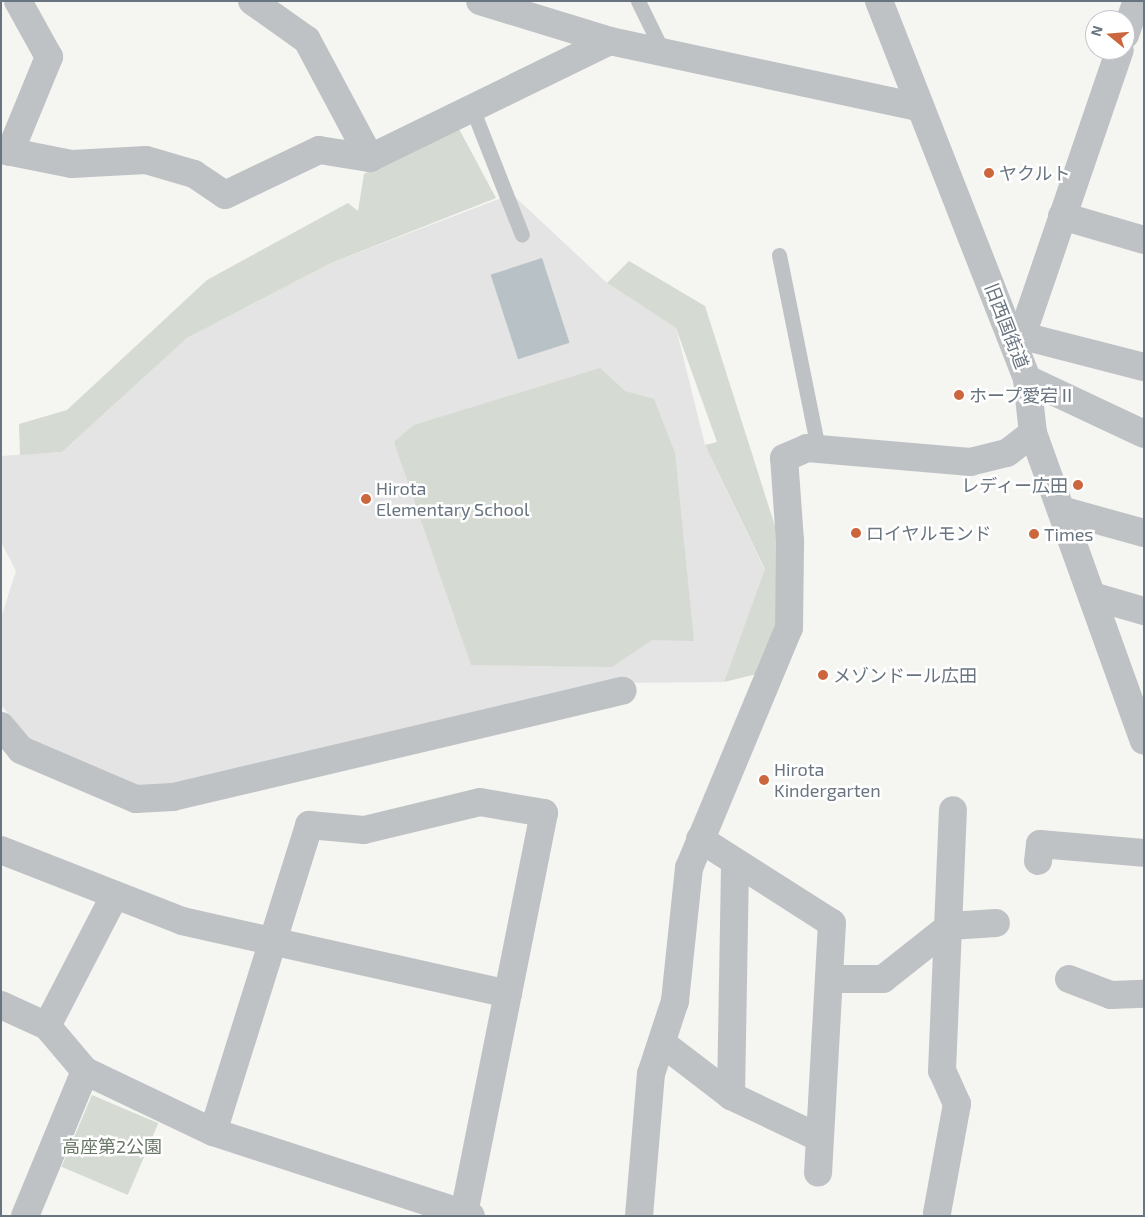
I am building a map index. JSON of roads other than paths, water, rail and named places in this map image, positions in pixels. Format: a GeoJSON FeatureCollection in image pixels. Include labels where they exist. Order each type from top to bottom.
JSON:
{"type":"FeatureCollection","features":[{"type":"Feature","properties":{"kind":"street"},"geometry":{"type":"LineString","coordinates":[[252,1],[306,40],[370,158]]}},
{"type":"Feature","properties":{"kind":"street"},"geometry":{"type":"LineString","coordinates":[[480,1],[610,41],[919,107]]}},
{"type":"Feature","properties":{"kind":"street","name":"旧西国街道"},"geometry":{"type":"LineString","coordinates":[[879,1],[919,107],[1020,343],[1028,379],[1033,433],[1092,596],[1133,684],[1144,741]]}},
{"type":"Feature","properties":{"kind":"street"},"geometry":{"type":"LineString","coordinates":[[13,8],[49,57],[5,151],[72,164],[146,160],[194,174],[225,195],[319,150],[370,158],[610,41]]}},
{"type":"Feature","properties":{"kind":"street"},"geometry":{"type":"LineString","coordinates":[[1117,60],[1020,343],[1144,367]]}},
{"type":"Feature","properties":{"kind":"street"},"geometry":{"type":"LineString","coordinates":[[1062,216],[1144,240]]}},
{"type":"Feature","properties":{"kind":"street"},"geometry":{"type":"LineString","coordinates":[[1028,379],[1144,434]]}},
{"type":"Feature","properties":{"kind":"street"},"geometry":{"type":"LineString","coordinates":[[638,1216],[651,1074],[675,1001],[689,868],[789,628],[790,541],[784,458],[807,448],[970,462],[1007,453],[1033,433]]}},
{"type":"Feature","properties":{"kind":"street"},"geometry":{"type":"LineString","coordinates":[[1061,510],[1144,533]]}},
{"type":"Feature","properties":{"kind":"street"},"geometry":{"type":"LineString","coordinates":[[1092,596],[1144,611]]}},
{"type":"Feature","properties":{"kind":"street"},"geometry":{"type":"LineString","coordinates":[[1,726],[21,750],[136,799],[154,798],[345,758],[623,691]]}},
{"type":"Feature","properties":{"kind":"street"},"geometry":{"type":"LineString","coordinates":[[1,1005],[47,1026],[85,1071],[213,1132],[468,1214],[508,994],[544,813],[480,802],[364,830],[309,825],[213,1132]]}},
{"type":"Feature","properties":{"kind":"street"},"geometry":{"type":"LineString","coordinates":[[937,1213],[957,1104],[942,1072],[950,926],[953,810]]}},
{"type":"Feature","properties":{"kind":"street"},"geometry":{"type":"LineString","coordinates":[[700,840],[832,923],[818,1174]]}},
{"type":"Feature","properties":{"kind":"street"},"geometry":{"type":"LineString","coordinates":[[1038,861],[1040,844],[1144,853]]}},
{"type":"Feature","properties":{"kind":"street"},"geometry":{"type":"LineString","coordinates":[[1,850],[114,898],[182,921],[272,943],[508,994]]}},
{"type":"Feature","properties":{"kind":"street"},"geometry":{"type":"LineString","coordinates":[[731,1096],[735,862]]}},
{"type":"Feature","properties":{"kind":"street"},"geometry":{"type":"LineString","coordinates":[[47,1026],[114,898]]}},
{"type":"Feature","properties":{"kind":"street"},"geometry":{"type":"LineString","coordinates":[[829,979],[882,979],[950,926],[996,923]]}},
{"type":"Feature","properties":{"kind":"street"},"geometry":{"type":"LineString","coordinates":[[1069,978],[1111,995],[1144,994]]}},
{"type":"Feature","properties":{"kind":"street"},"geometry":{"type":"LineString","coordinates":[[662,1042],[731,1096],[820,1138]]}},
{"type":"Feature","properties":{"kind":"street"},"geometry":{"type":"LineString","coordinates":[[25,1216],[85,1071]]}},
{"type":"Feature","properties":{"kind":"lane"},"geometry":{"type":"LineString","coordinates":[[638,1],[663,52]]}},
{"type":"Feature","properties":{"kind":"lane"},"geometry":{"type":"LineString","coordinates":[[472,108],[522,235]]}},
{"type":"Feature","properties":{"kind":"lane"},"geometry":{"type":"LineString","coordinates":[[779,256],[818,449]]}},
{"type":"Feature","properties":{"kind":"place","name":"ヤクルト"},"geometry":{"type":"Point","coordinates":[989,173]}},
{"type":"Feature","properties":{"kind":"place","name":"ホープ愛宕Ⅱ"},"geometry":{"type":"Point","coordinates":[959,395]}},
{"type":"Feature","properties":{"kind":"place","name":"レディー広田"},"geometry":{"type":"Point","coordinates":[1078,485]}},
{"type":"Feature","properties":{"kind":"place","name":"Hirota Elementary School"},"geometry":{"type":"Point","coordinates":[366,499]}},
{"type":"Feature","properties":{"kind":"place","name":"ロイヤルモンド"},"geometry":{"type":"Point","coordinates":[856,533]}},
{"type":"Feature","properties":{"kind":"place","name":"Times"},"geometry":{"type":"Point","coordinates":[1034,534]}},
{"type":"Feature","properties":{"kind":"place","name":"メゾンドール広田"},"geometry":{"type":"Point","coordinates":[823,675]}},
{"type":"Feature","properties":{"kind":"place","name":"Hirota Kindergarten"},"geometry":{"type":"Point","coordinates":[764,780]}},
{"type":"Feature","properties":{"kind":"park label","name":"高座第2公園"},"geometry":{"type":"Point","coordinates":[112,1146]}}]}
